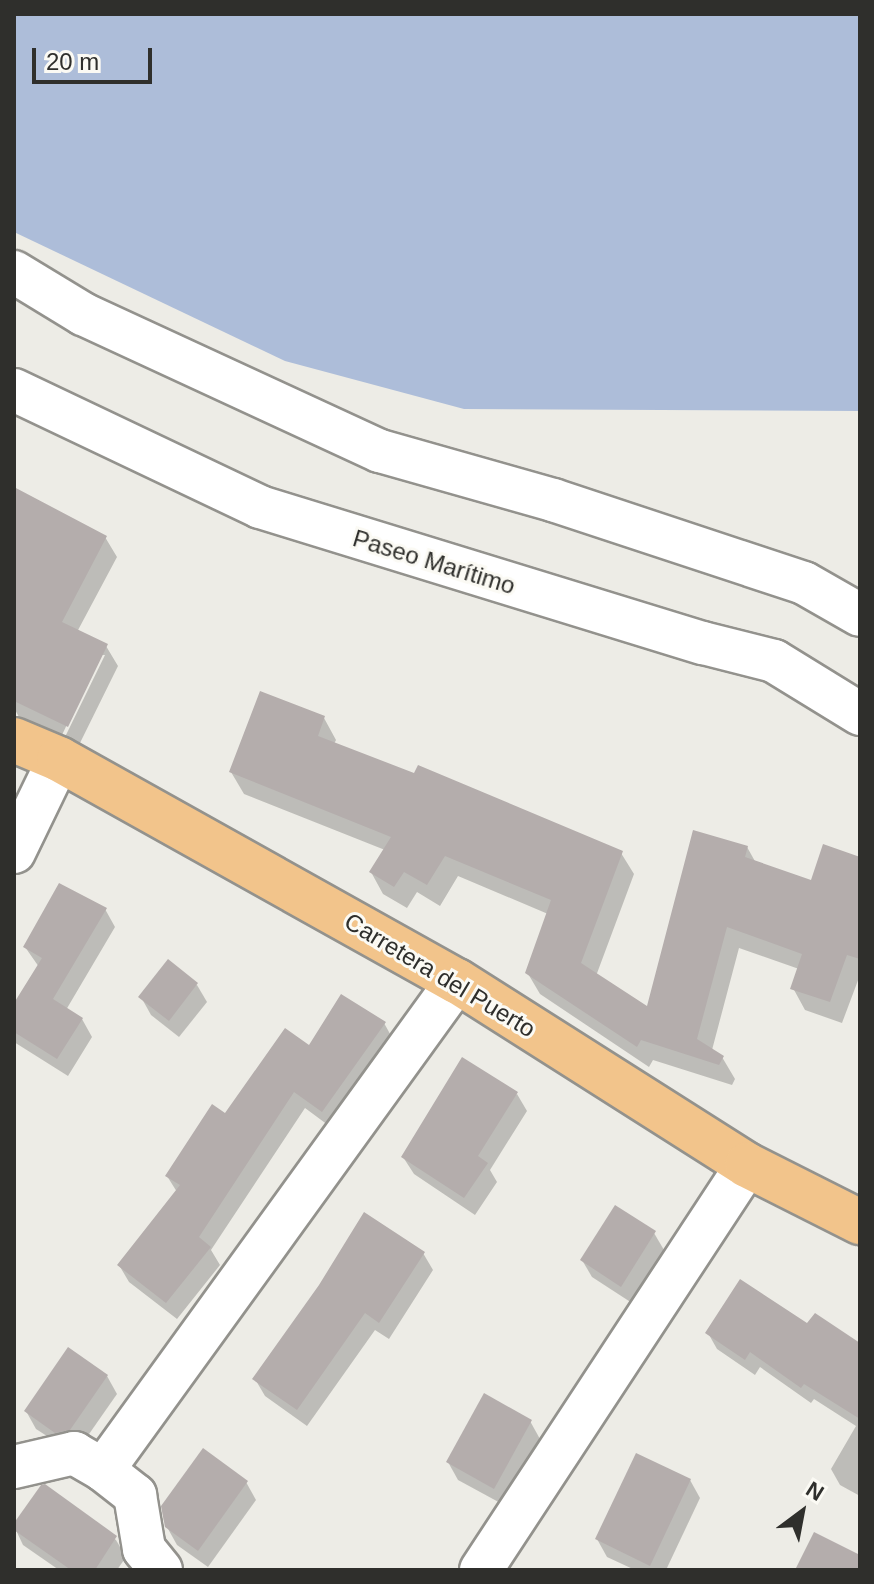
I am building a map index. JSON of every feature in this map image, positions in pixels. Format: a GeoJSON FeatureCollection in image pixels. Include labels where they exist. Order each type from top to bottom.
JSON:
{"type":"FeatureCollection","features":[{"type":"Feature","properties":{"kind":"main road","name":"Carretera del Puerto"},"geometry":{"type":"LineString","coordinates":[[14,740],[59,759],[457,981],[747,1165],[860,1222]]}},
{"type":"Feature","properties":{"kind":"street"},"geometry":{"type":"LineString","coordinates":[[14,272],[83,314],[380,451],[553,500],[804,583],[860,615]]}},
{"type":"Feature","properties":{"kind":"street","name":"Paseo Marítimo"},"geometry":{"type":"LineString","coordinates":[[14,390],[260,507],[688,638],[774,661],[860,714]]}},
{"type":"Feature","properties":{"kind":"street"},"geometry":{"type":"LineString","coordinates":[[14,852],[59,759]]}},
{"type":"Feature","properties":{"kind":"street"},"geometry":{"type":"LineString","coordinates":[[103,1470],[457,981]]}},
{"type":"Feature","properties":{"kind":"street"},"geometry":{"type":"LineString","coordinates":[[481,1570],[747,1165]]}},
{"type":"Feature","properties":{"kind":"street"},"geometry":{"type":"LineString","coordinates":[[14,1467],[25,1467],[74,1453],[103,1470],[135,1495],[144,1549],[161,1570]]}},
{"type":"Feature","properties":{"kind":"water"},"geometry":{"type":"Polygon","coordinates":[[[14,14],[860,14],[860,411],[464,409],[285,361],[14,232],[14,14]]]}},
{"type":"Feature","properties":{"kind":"building"},"geometry":{"type":"Polygon","coordinates":[[[14,487],[107,536],[62,622],[108,644],[68,727],[14,701],[14,487]]]}},
{"type":"Feature","properties":{"kind":"building"},"geometry":{"type":"Polygon","coordinates":[[[260,691],[325,716],[318,736],[414,773],[418,765],[623,851],[581,963],[647,1006],[693,830],[748,846],[745,857],[811,880],[823,844],[860,857],[860,959],[847,955],[830,1002],[790,989],[802,954],[727,927],[697,1039],[724,1056],[719,1065],[641,1040],[637,1047],[525,973],[551,900],[445,856],[427,885],[404,872],[394,887],[369,872],[391,837],[229,772],[260,691]]]}},
{"type":"Feature","properties":{"kind":"building"},"geometry":{"type":"Polygon","coordinates":[[[59,883],[107,908],[53,999],[83,1018],[57,1059],[14,1032],[14,1003],[42,958],[23,947],[59,883]]]}},
{"type":"Feature","properties":{"kind":"building"},"geometry":{"type":"Polygon","coordinates":[[[168,959],[198,983],[169,1021],[138,997],[168,959]]]}},
{"type":"Feature","properties":{"kind":"building"},"geometry":{"type":"Polygon","coordinates":[[[341,994],[386,1022],[322,1112],[294,1092],[199,1237],[211,1247],[166,1303],[117,1265],[180,1185],[165,1176],[212,1104],[225,1113],[285,1028],[309,1045],[341,994]]]}},
{"type":"Feature","properties":{"kind":"building"},"geometry":{"type":"Polygon","coordinates":[[[462,1057],[518,1092],[478,1156],[488,1163],[464,1198],[401,1157],[462,1057]]]}},
{"type":"Feature","properties":{"kind":"building"},"geometry":{"type":"Polygon","coordinates":[[[615,1205],[656,1231],[621,1287],[580,1260],[615,1205]]]}},
{"type":"Feature","properties":{"kind":"building"},"geometry":{"type":"Polygon","coordinates":[[[364,1212],[425,1252],[379,1323],[365,1313],[297,1410],[252,1379],[319,1285],[364,1212]]]}},
{"type":"Feature","properties":{"kind":"building"},"geometry":{"type":"Polygon","coordinates":[[[740,1279],[807,1323],[815,1313],[860,1343],[860,1419],[804,1384],[801,1388],[750,1352],[745,1360],[705,1333],[740,1279]]]}},
{"type":"Feature","properties":{"kind":"building"},"geometry":{"type":"Polygon","coordinates":[[[68,1347],[108,1375],[70,1430],[55,1433],[24,1411],[68,1347]]]}},
{"type":"Feature","properties":{"kind":"building"},"geometry":{"type":"Polygon","coordinates":[[[484,1393],[532,1420],[494,1489],[446,1462],[484,1393]]]}},
{"type":"Feature","properties":{"kind":"building"},"geometry":{"type":"Polygon","coordinates":[[[203,1448],[248,1481],[198,1551],[165,1527],[161,1506],[203,1448]]]}},
{"type":"Feature","properties":{"kind":"building"},"geometry":{"type":"Polygon","coordinates":[[[636,1453],[691,1479],[650,1566],[595,1539],[636,1453]]]}},
{"type":"Feature","properties":{"kind":"building"},"geometry":{"type":"Polygon","coordinates":[[[45,1484],[117,1536],[95,1570],[71,1570],[14,1530],[14,1523],[41,1485],[45,1484]]]}},
{"type":"Feature","properties":{"kind":"building"},"geometry":{"type":"Polygon","coordinates":[[[814,1532],[860,1555],[860,1570],[795,1570],[814,1532]]]}}]}
